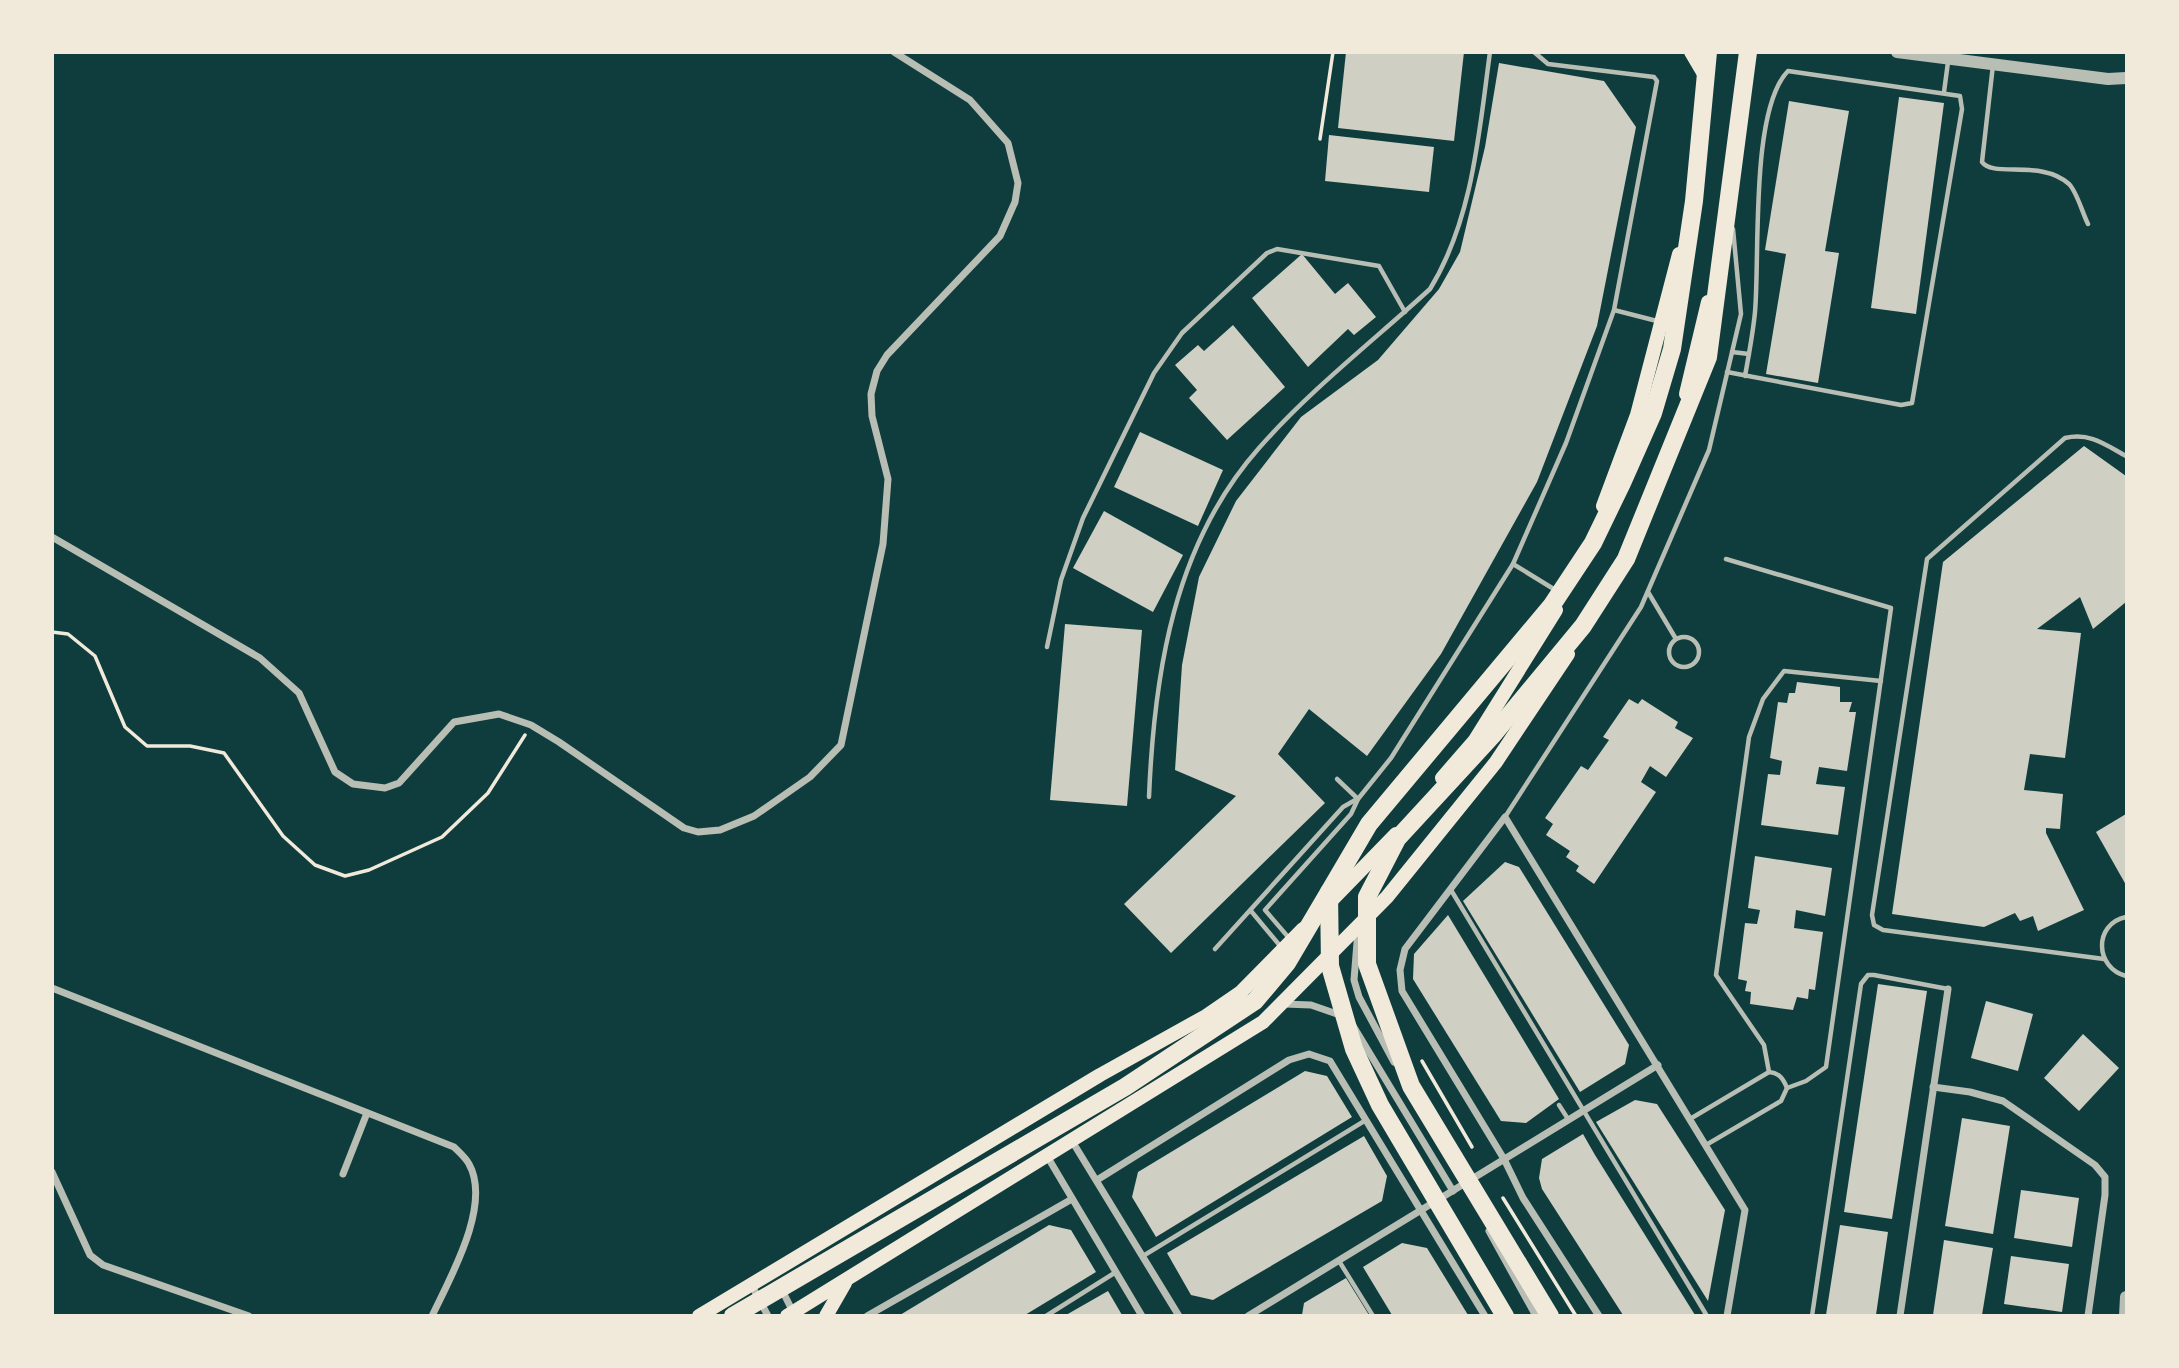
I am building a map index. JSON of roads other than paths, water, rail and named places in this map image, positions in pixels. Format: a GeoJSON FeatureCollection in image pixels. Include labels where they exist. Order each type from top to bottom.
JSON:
{"type":"FeatureCollection","features":[{"type":"Feature","properties":{"kind":"highway"},"geometry":{"type":"LineString","coordinates":[[733,1315],[1125,1087],[1255,1001],[1287,963],[1369,824],[1552,605],[1592,543],[1622,482],[1653,414],[1672,349],[1693,215],[1707,52]]}},
{"type":"Feature","properties":{"kind":"highway"},"geometry":{"type":"LineString","coordinates":[[1550,1315],[1411,1086],[1367,964],[1367,897],[1397,839],[1492,736],[1583,626],[1626,559],[1707,357],[1749,52]]}},
{"type":"Feature","properties":{"kind":"highway"},"geometry":{"type":"LineString","coordinates":[[1329,892],[1330,966],[1354,1049],[1380,1105],[1505,1315]]}},
{"type":"Feature","properties":{"kind":"main road"},"geometry":{"type":"LineString","coordinates":[[1691,52],[1704,74]]}},
{"type":"Feature","properties":{"kind":"main road"},"geometry":{"type":"LineString","coordinates":[[699,1315],[1206,1016],[1241,992],[1391,839],[1475,740],[1577,577],[1637,415],[1689,218],[1707,52]]}},
{"type":"Feature","properties":{"kind":"main road"},"geometry":{"type":"LineString","coordinates":[[792,1314],[852,1274],[1263,1022],[1358,929],[1496,762],[1563,662],[1631,541],[1687,391],[1731,214],[1749,52]]}},
{"type":"Feature","properties":{"kind":"main road"},"geometry":{"type":"LineString","coordinates":[[826,1315],[839,1290],[852,1274]]}},
{"type":"Feature","properties":{"kind":"street"},"geometry":{"type":"LineString","coordinates":[[52,537],[260,659],[299,693],[335,772],[353,784],[385,788],[399,783],[454,722],[499,713],[531,725],[684,828],[698,832],[720,831],[754,816],[810,777],[841,745],[883,544],[888,479],[872,416],[871,394],[877,371],[887,355],[1000,236],[1015,202],[1018,183],[1008,143],[970,100],[894,52]]}},
{"type":"Feature","properties":{"kind":"street"},"geometry":{"type":"LineString","coordinates":[[1897,52],[2108,79],[2126,78]]}},
{"type":"Feature","properties":{"kind":"street"},"geometry":{"type":"LineString","coordinates":[[1599,1315],[1523,1198],[1504,1159],[1402,991],[1400,970],[1405,949],[1505,817],[1745,1210],[1727,1315]]}},
{"type":"Feature","properties":{"kind":"street"},"geometry":{"type":"LineString","coordinates":[[1358,929],[1353,962],[1359,997],[1536,1315]]}},
{"type":"Feature","properties":{"kind":"street"},"geometry":{"type":"LineString","coordinates":[[52,988],[454,1147],[469,1163],[474,1178],[474,1204],[469,1233],[432,1315]]}},
{"type":"Feature","properties":{"kind":"street"},"geometry":{"type":"LineString","coordinates":[[1900,1315],[1948,989]]}},
{"type":"Feature","properties":{"kind":"street"},"geometry":{"type":"LineString","coordinates":[[1283,1004],[1311,1005],[1331,1010],[1356,1027],[1452,1191]]}},
{"type":"Feature","properties":{"kind":"street"},"geometry":{"type":"LineString","coordinates":[[1097,1180],[1300,1055],[1318,1055],[1330,1061],[1368,1119],[1485,1315]]}},
{"type":"Feature","properties":{"kind":"street"},"geometry":{"type":"LineString","coordinates":[[1248,1315],[1260,1312],[1339,1260],[1658,1065]]}},
{"type":"Feature","properties":{"kind":"street"},"geometry":{"type":"LineString","coordinates":[[1933,1087],[1970,1092],[2003,1101],[2095,1165],[2105,1177],[2105,1195],[2088,1315]]}},
{"type":"Feature","properties":{"kind":"street"},"geometry":{"type":"LineString","coordinates":[[343,1174],[367,1113]]}},
{"type":"Feature","properties":{"kind":"street"},"geometry":{"type":"LineString","coordinates":[[1072,1140],[1179,1315]]}},
{"type":"Feature","properties":{"kind":"street"},"geometry":{"type":"LineString","coordinates":[[1047,1156],[1142,1315]]}},
{"type":"Feature","properties":{"kind":"street"},"geometry":{"type":"LineString","coordinates":[[52,1172],[90,1255],[103,1265],[249,1315]]}},
{"type":"Feature","properties":{"kind":"street"},"geometry":{"type":"LineString","coordinates":[[867,1315],[1072,1199]]}},
{"type":"Feature","properties":{"kind":"street"},"geometry":{"type":"LineString","coordinates":[[773,1270],[792,1314]]}},
{"type":"Feature","properties":{"kind":"street"},"geometry":{"type":"LineString","coordinates":[[752,1286],[768,1315]]}},
{"type":"Feature","properties":{"kind":"street"},"geometry":{"type":"LineString","coordinates":[[2125,1315],[2126,1297]]}},
{"type":"Feature","properties":{"kind":"lane"},"geometry":{"type":"LineString","coordinates":[[1149,797],[1157,704],[1166,643],[1180,583],[1201,534],[1228,488],[1258,450],[1288,417],[1430,289],[1446,264],[1458,232],[1484,100],[1490,52]]}},
{"type":"Feature","properties":{"kind":"lane"},"geometry":{"type":"LineString","coordinates":[[1286,944],[1265,910],[1351,814],[1358,799],[1391,758],[1513,565],[1566,443],[1614,310],[1657,81],[1654,77],[1548,64],[1534,52]]}},
{"type":"Feature","properties":{"kind":"lane"},"geometry":{"type":"LineString","coordinates":[[1944,92],[1949,59]]}},
{"type":"Feature","properties":{"kind":"lane"},"geometry":{"type":"LineString","coordinates":[[1993,64],[1982,162],[1986,169],[1994,171],[2020,167],[2050,173],[2070,185],[2088,224]]}},
{"type":"Feature","properties":{"kind":"lane"},"geometry":{"type":"LineString","coordinates":[[1727,372],[1745,376],[1901,405],[1912,403],[1962,109],[1960,96],[1788,71],[1778,80],[1772,96],[1762,166],[1755,311],[1745,376]]}},
{"type":"Feature","properties":{"kind":"lane"},"geometry":{"type":"LineString","coordinates":[[1505,817],[1641,607],[1709,450],[1741,314],[1731,214]]}},
{"type":"Feature","properties":{"kind":"lane"},"geometry":{"type":"LineString","coordinates":[[1047,647],[1061,580],[1083,518],[1154,373],[1182,333],[1267,253],[1277,249],[1379,266],[1405,312]]}},
{"type":"Feature","properties":{"kind":"lane"},"geometry":{"type":"LineString","coordinates":[[1614,310],[1661,321]]}},
{"type":"Feature","properties":{"kind":"lane"},"geometry":{"type":"LineString","coordinates":[[1732,352],[1749,354]]}},
{"type":"Feature","properties":{"kind":"lane"},"geometry":{"type":"LineString","coordinates":[[2104,958],[1883,930],[1874,925],[1872,915],[1927,559],[2065,438],[2078,435],[2093,438],[2126,456]]}},
{"type":"Feature","properties":{"kind":"lane"},"geometry":{"type":"LineString","coordinates":[[1706,1146],[1781,1101],[1787,1088],[1806,1081],[1826,1067],[1891,608],[1726,559]]}},
{"type":"Feature","properties":{"kind":"lane"},"geometry":{"type":"LineString","coordinates":[[1513,565],[1565,596]]}},
{"type":"Feature","properties":{"kind":"lane"},"geometry":{"type":"LineString","coordinates":[[1648,591],[1676,639]]}},
{"type":"Feature","properties":{"kind":"lane"},"geometry":{"type":"LineString","coordinates":[[1688,638],[1697,644],[1698,656],[1692,665],[1680,666],[1671,660],[1670,648],[1676,639],[1688,638]]}},
{"type":"Feature","properties":{"kind":"lane"},"geometry":{"type":"LineString","coordinates":[[1769,1072],[1764,1045],[1716,975],[1749,737],[1763,699],[1784,671],[1881,681]]}},
{"type":"Feature","properties":{"kind":"lane"},"geometry":{"type":"LineString","coordinates":[[1337,779],[1358,799]]}},
{"type":"Feature","properties":{"kind":"lane"},"geometry":{"type":"LineString","coordinates":[[1215,949],[1343,807],[1358,799]]}},
{"type":"Feature","properties":{"kind":"lane"},"geometry":{"type":"LineString","coordinates":[[1451,890],[1707,1315]]}},
{"type":"Feature","properties":{"kind":"lane"},"geometry":{"type":"LineString","coordinates":[[1251,911],[1286,944]]}},
{"type":"Feature","properties":{"kind":"lane"},"geometry":{"type":"LineString","coordinates":[[2126,917],[2113,922],[2106,929],[2101,949],[2104,958],[2115,972],[2126,976]]}},
{"type":"Feature","properties":{"kind":"lane"},"geometry":{"type":"LineString","coordinates":[[1812,1315],[1861,984],[1868,975],[1874,975],[1948,989]]}},
{"type":"Feature","properties":{"kind":"lane"},"geometry":{"type":"LineString","coordinates":[[1769,1072],[1782,1077],[1787,1088]]}},
{"type":"Feature","properties":{"kind":"lane"},"geometry":{"type":"LineString","coordinates":[[1690,1119],[1769,1072]]}},
{"type":"Feature","properties":{"kind":"lane"},"geometry":{"type":"LineString","coordinates":[[1559,1104],[1568,1120]]}},
{"type":"Feature","properties":{"kind":"lane"},"geometry":{"type":"LineString","coordinates":[[1142,1257],[1368,1119]]}},
{"type":"Feature","properties":{"kind":"lane"},"geometry":{"type":"LineString","coordinates":[[1339,1260],[1373,1315]]}},
{"type":"Feature","properties":{"kind":"lane"},"geometry":{"type":"LineString","coordinates":[[1046,1315],[1116,1272]]}}]}
